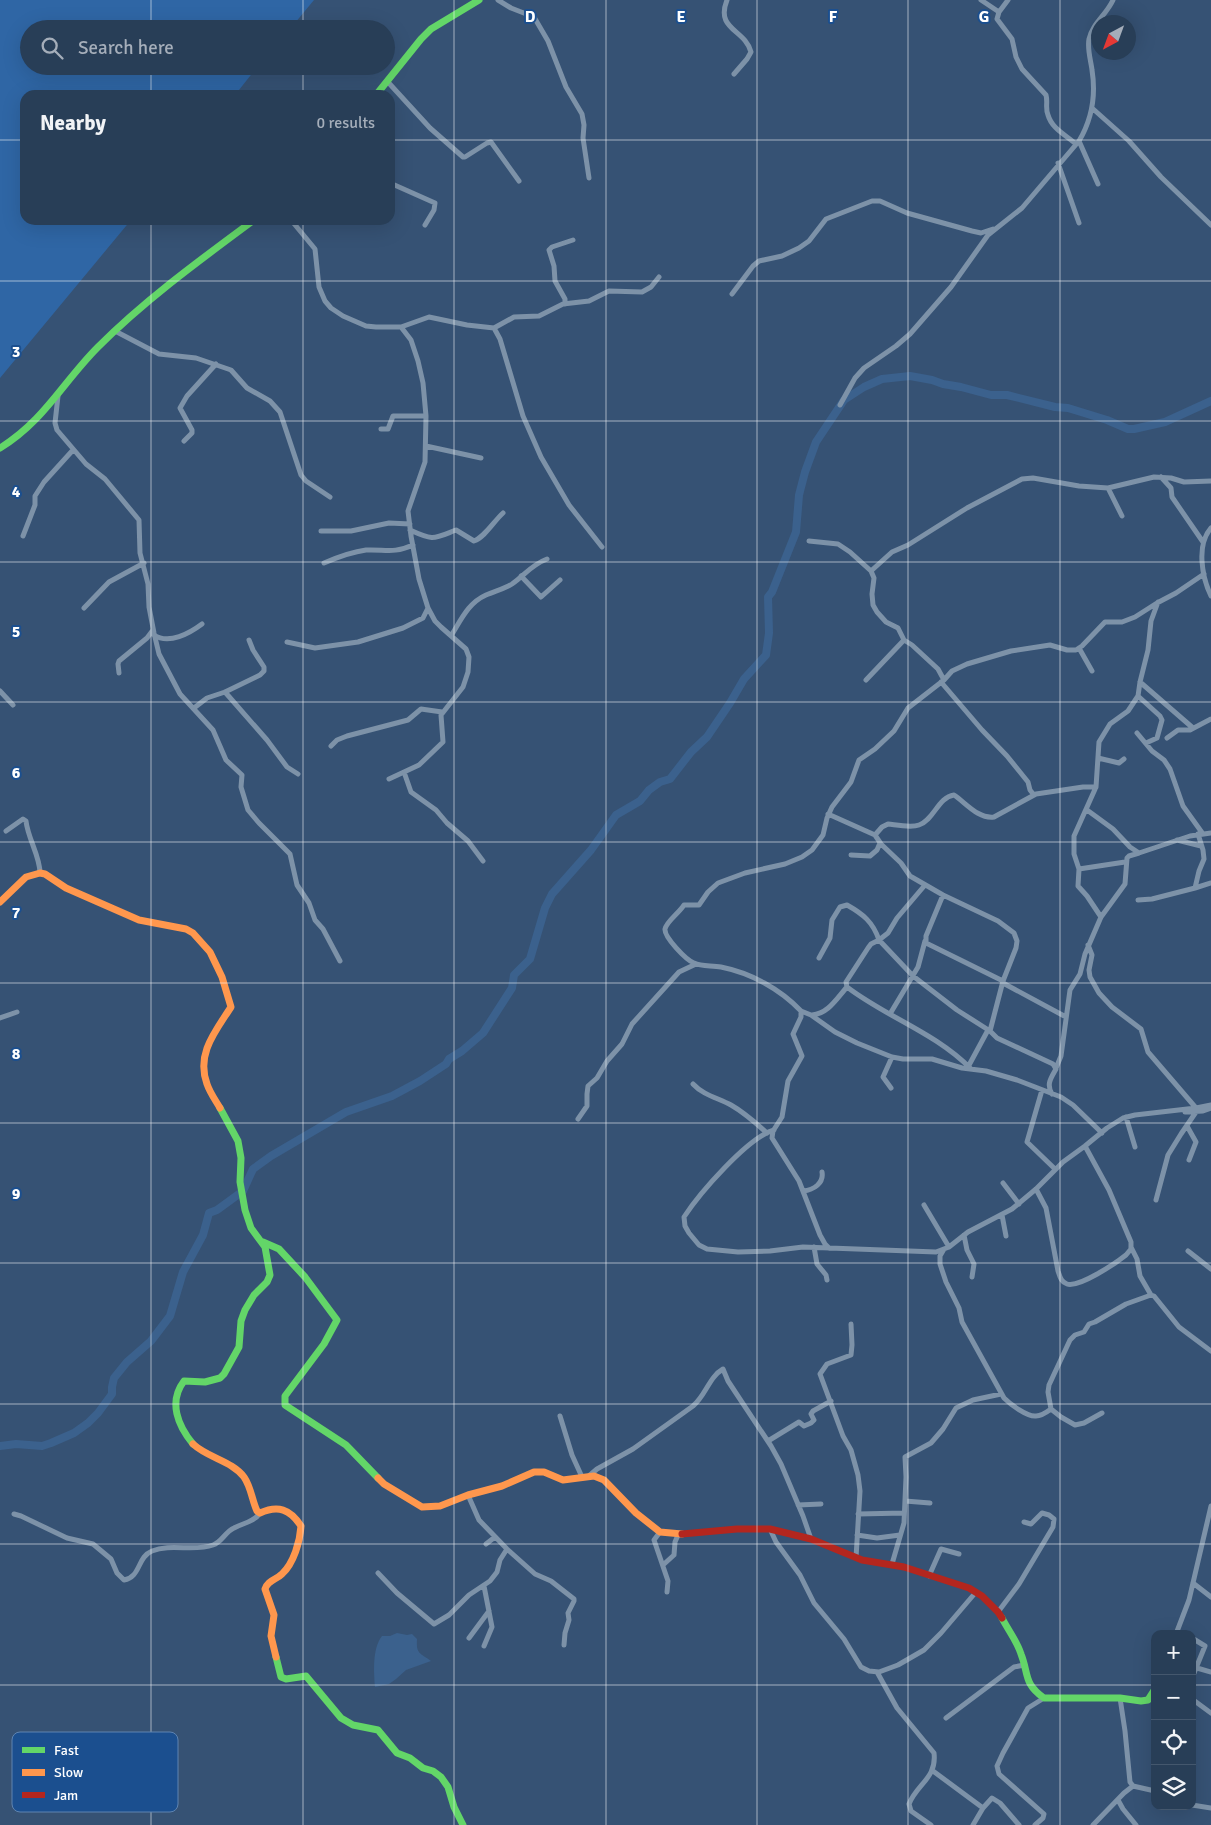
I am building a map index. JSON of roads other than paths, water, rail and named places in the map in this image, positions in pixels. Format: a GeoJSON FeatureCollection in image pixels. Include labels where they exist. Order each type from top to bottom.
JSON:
{"type":"FeatureCollection","features":[{"type":"Feature","properties":{"kind":"street"},"geometry":{"type":"LineString","coordinates":[[395,71],[431,29],[479,0]]}},
{"type":"Feature","properties":{"kind":"street"},"geometry":{"type":"LineString","coordinates":[[498,0],[511,8],[534,17],[548,41],[566,87],[582,114],[588,178]]}},
{"type":"Feature","properties":{"kind":"street"},"geometry":{"type":"LineString","coordinates":[[727,0],[724,10],[725,21],[745,41],[751,52],[748,60],[734,74]]}},
{"type":"Feature","properties":{"kind":"street"},"geometry":{"type":"LineString","coordinates":[[981,0],[999,12]]}},
{"type":"Feature","properties":{"kind":"street"},"geometry":{"type":"LineString","coordinates":[[1008,0],[999,12],[997,19],[1012,39],[1018,63],[1047,98],[1048,117],[1056,129],[1077,142],[1098,184]]}},
{"type":"Feature","properties":{"kind":"street"},"geometry":{"type":"LineString","coordinates":[[840,405],[855,378],[864,368],[910,334],[950,286],[988,235],[1022,208],[1077,142],[1085,130],[1092,108],[1093,83],[1089,38],[1092,30],[1108,10],[1113,0]]}},
{"type":"Feature","properties":{"kind":"street"},"geometry":{"type":"LineString","coordinates":[[380,90],[392,75]]}},
{"type":"Feature","properties":{"kind":"street"},"geometry":{"type":"LineString","coordinates":[[387,81],[430,128],[463,157],[491,142],[519,181]]}},
{"type":"Feature","properties":{"kind":"street"},"geometry":{"type":"LineString","coordinates":[[1092,108],[1129,141],[1161,177],[1211,226]]}},
{"type":"Feature","properties":{"kind":"street"},"geometry":{"type":"LineString","coordinates":[[1058,163],[1079,223]]}},
{"type":"Feature","properties":{"kind":"street"},"geometry":{"type":"LineString","coordinates":[[395,185],[435,204],[434,210],[425,225]]}},
{"type":"Feature","properties":{"kind":"street"},"geometry":{"type":"LineString","coordinates":[[732,294],[753,266],[760,261],[782,256],[799,248],[809,241],[826,219],[872,201],[880,201],[907,213],[981,233],[997,226]]}},
{"type":"Feature","properties":{"kind":"street"},"geometry":{"type":"LineString","coordinates":[[0,448],[26,432],[92,353],[115,331],[178,278],[247,225]]}},
{"type":"Feature","properties":{"kind":"street"},"geometry":{"type":"LineString","coordinates":[[295,225],[315,249],[319,287],[325,301],[342,316],[366,326],[401,327],[429,317],[494,328],[514,317],[539,316],[565,304],[589,301],[609,291],[642,292],[651,287],[659,277]]}},
{"type":"Feature","properties":{"kind":"street"},"geometry":{"type":"LineString","coordinates":[[565,304],[565,300],[555,281],[554,266],[549,250],[552,247],[572,240]]}},
{"type":"Feature","properties":{"kind":"street"},"geometry":{"type":"LineString","coordinates":[[389,779],[419,764],[442,742],[440,717],[463,686],[468,672],[468,653],[466,648],[440,627],[428,608],[422,591],[412,546],[408,511],[423,470],[426,446],[426,416],[423,384],[418,360],[411,340],[401,327]]}},
{"type":"Feature","properties":{"kind":"street"},"geometry":{"type":"LineString","coordinates":[[494,328],[500,339],[523,416],[542,457],[568,505],[602,546]]}},
{"type":"Feature","properties":{"kind":"street"},"geometry":{"type":"LineString","coordinates":[[115,331],[160,354],[196,358],[231,370],[247,388],[275,405],[284,422],[300,475],[330,497]]}},
{"type":"Feature","properties":{"kind":"street"},"geometry":{"type":"LineString","coordinates":[[184,441],[192,433],[192,430],[180,408],[187,396],[216,364]]}},
{"type":"Feature","properties":{"kind":"street"},"geometry":{"type":"LineString","coordinates":[[58,396],[55,423],[62,436],[86,464],[105,479],[139,520],[140,553],[148,584],[153,633],[160,654],[177,688],[215,734],[226,760],[242,775],[241,787],[248,810],[290,854],[297,885],[309,902],[316,920],[340,960]]}},
{"type":"Feature","properties":{"kind":"street"},"geometry":{"type":"LineString","coordinates":[[381,429],[388,429],[393,416],[426,416]]}},
{"type":"Feature","properties":{"kind":"street"},"geometry":{"type":"LineString","coordinates":[[426,446],[481,458]]}},
{"type":"Feature","properties":{"kind":"street"},"geometry":{"type":"LineString","coordinates":[[23,536],[35,505],[35,496],[44,482],[74,450]]}},
{"type":"Feature","properties":{"kind":"street"},"geometry":{"type":"LineString","coordinates":[[870,571],[892,552],[908,545],[967,508],[1022,479],[1033,478],[1079,486],[1108,488],[1146,478],[1161,477],[1184,482],[1211,481]]}},
{"type":"Feature","properties":{"kind":"street"},"geometry":{"type":"LineString","coordinates":[[1161,477],[1171,488],[1172,497],[1203,542]]}},
{"type":"Feature","properties":{"kind":"street"},"geometry":{"type":"LineString","coordinates":[[1108,488],[1122,516]]}},
{"type":"Feature","properties":{"kind":"street"},"geometry":{"type":"LineString","coordinates":[[322,531],[351,531],[389,522],[410,527],[431,538],[442,537],[456,530],[474,541],[483,536],[503,513]]}},
{"type":"Feature","properties":{"kind":"street"},"geometry":{"type":"LineString","coordinates":[[1211,528],[1203,542],[1204,574],[1211,596]]}},
{"type":"Feature","properties":{"kind":"street"},"geometry":{"type":"LineString","coordinates":[[809,541],[838,544],[870,571],[874,578],[873,605],[882,618],[898,628],[904,640],[934,665],[942,681],[978,726],[1027,780],[1030,790],[1034,794]]}},
{"type":"Feature","properties":{"kind":"street"},"geometry":{"type":"LineString","coordinates":[[324,564],[358,551],[395,551],[412,546]]}},
{"type":"Feature","properties":{"kind":"street"},"geometry":{"type":"LineString","coordinates":[[451,636],[462,616],[473,604],[484,596],[511,584],[530,567],[547,559]]}},
{"type":"Feature","properties":{"kind":"street"},"geometry":{"type":"LineString","coordinates":[[84,608],[109,582],[144,564]]}},
{"type":"Feature","properties":{"kind":"street"},"geometry":{"type":"LineString","coordinates":[[1102,1133],[1073,1105],[1061,1097],[1004,1076],[932,1059],[910,1060],[892,1057],[857,1044],[834,1032],[811,1015],[801,1011],[791,1001],[756,978],[720,967],[696,964],[684,956],[668,938],[665,930],[669,922],[681,911],[684,905],[699,905],[708,892],[718,883],[745,873],[785,864],[812,850],[823,835],[828,814],[851,782],[859,760],[875,749],[894,731],[908,708],[956,668],[1004,653],[1050,645],[1072,651],[1079,648],[1105,622],[1128,620],[1176,594],[1204,574]]}},
{"type":"Feature","properties":{"kind":"street"},"geometry":{"type":"LineString","coordinates":[[521,576],[540,597],[560,580]]}},
{"type":"Feature","properties":{"kind":"street"},"geometry":{"type":"LineString","coordinates":[[1101,917],[1078,886],[1079,869],[1074,854],[1074,836],[1096,787],[1099,742],[1106,728],[1113,720],[1128,711],[1138,696],[1148,650],[1151,621],[1159,602]]}},
{"type":"Feature","properties":{"kind":"street"},"geometry":{"type":"LineString","coordinates":[[287,642],[315,648],[358,642],[403,628],[424,617],[428,608]]}},
{"type":"Feature","properties":{"kind":"street"},"geometry":{"type":"LineString","coordinates":[[153,633],[161,639],[174,638],[202,624]]}},
{"type":"Feature","properties":{"kind":"street"},"geometry":{"type":"LineString","coordinates":[[119,673],[119,661],[153,633]]}},
{"type":"Feature","properties":{"kind":"street"},"geometry":{"type":"LineString","coordinates":[[194,708],[207,698],[225,692],[260,675],[264,671],[264,667],[249,640]]}},
{"type":"Feature","properties":{"kind":"street"},"geometry":{"type":"LineString","coordinates":[[866,680],[904,640]]}},
{"type":"Feature","properties":{"kind":"street"},"geometry":{"type":"LineString","coordinates":[[1079,648],[1092,671]]}},
{"type":"Feature","properties":{"kind":"street"},"geometry":{"type":"LineString","coordinates":[[1140,682],[1193,728]]}},
{"type":"Feature","properties":{"kind":"street"},"geometry":{"type":"LineString","coordinates":[[0,691],[13,705]]}},
{"type":"Feature","properties":{"kind":"street"},"geometry":{"type":"LineString","coordinates":[[225,692],[267,740],[287,767],[298,774]]}},
{"type":"Feature","properties":{"kind":"street"},"geometry":{"type":"LineString","coordinates":[[1138,696],[1162,720],[1157,738],[1146,743]]}},
{"type":"Feature","properties":{"kind":"street"},"geometry":{"type":"LineString","coordinates":[[331,746],[337,740],[346,736],[408,720],[421,710],[442,712]]}},
{"type":"Feature","properties":{"kind":"street"},"geometry":{"type":"LineString","coordinates":[[1167,738],[1178,730],[1187,731],[1211,719]]}},
{"type":"Feature","properties":{"kind":"street"},"geometry":{"type":"LineString","coordinates":[[1137,733],[1164,760],[1170,769],[1183,806],[1200,834],[1204,860],[1195,888]]}},
{"type":"Feature","properties":{"kind":"street"},"geometry":{"type":"LineString","coordinates":[[1098,758],[1119,763],[1124,759]]}},
{"type":"Feature","properties":{"kind":"street"},"geometry":{"type":"LineString","coordinates":[[404,772],[411,792],[436,810],[447,823],[468,841],[483,861]]}},
{"type":"Feature","properties":{"kind":"street"},"geometry":{"type":"LineString","coordinates":[[875,836],[886,824],[912,826],[922,824],[943,801],[952,795],[989,818],[1034,794],[1082,787],[1096,787]]}},
{"type":"Feature","properties":{"kind":"street"},"geometry":{"type":"LineString","coordinates":[[1087,810],[1113,829],[1130,847],[1139,853]]}},
{"type":"Feature","properties":{"kind":"street"},"geometry":{"type":"LineString","coordinates":[[828,814],[875,836],[901,863],[910,876],[943,895],[998,921],[1014,932],[1018,941],[1016,948],[1003,982],[989,1030],[970,1068]]}},
{"type":"Feature","properties":{"kind":"street"},"geometry":{"type":"LineString","coordinates":[[6,831],[18,822],[26,821],[29,840],[39,864],[40,873]]}},
{"type":"Feature","properties":{"kind":"street"},"geometry":{"type":"LineString","coordinates":[[1129,856],[1177,840],[1211,833]]}},
{"type":"Feature","properties":{"kind":"street"},"geometry":{"type":"LineString","coordinates":[[1177,840],[1201,846]]}},
{"type":"Feature","properties":{"kind":"street"},"geometry":{"type":"LineString","coordinates":[[851,855],[870,856],[880,843]]}},
{"type":"Feature","properties":{"kind":"street"},"geometry":{"type":"LineString","coordinates":[[1052,1094],[1049,1082],[1061,1056],[1070,990],[1080,974],[1088,945],[1101,917],[1125,884],[1126,862],[1130,847]]}},
{"type":"Feature","properties":{"kind":"street"},"geometry":{"type":"LineString","coordinates":[[1079,869],[1126,862]]}},
{"type":"Feature","properties":{"kind":"street"},"geometry":{"type":"LineString","coordinates":[[0,902],[26,877],[40,873],[45,874],[66,888],[139,920],[186,929],[194,933],[210,952],[222,977],[231,1007],[207,1044],[203,1068],[207,1085],[238,1141],[240,1182],[245,1210],[251,1228],[262,1242],[267,1253],[270,1278],[254,1295],[245,1310],[241,1322],[239,1347],[230,1366],[220,1378],[205,1382],[184,1382],[180,1386],[175,1400],[177,1417],[193,1444],[209,1457],[240,1474],[246,1480],[255,1506],[260,1513]]}},
{"type":"Feature","properties":{"kind":"street"},"geometry":{"type":"LineString","coordinates":[[1138,900],[1152,899],[1211,883]]}},
{"type":"Feature","properties":{"kind":"street"},"geometry":{"type":"LineString","coordinates":[[925,885],[897,918],[888,933],[871,944],[849,975],[846,982],[847,987],[868,1003],[931,1039],[970,1068]]}},
{"type":"Feature","properties":{"kind":"street"},"geometry":{"type":"LineString","coordinates":[[890,1014],[918,967],[932,919],[943,895]]}},
{"type":"Feature","properties":{"kind":"street"},"geometry":{"type":"LineString","coordinates":[[820,958],[830,938],[836,911],[843,905],[848,904],[867,917],[872,923],[879,940],[913,976],[957,1010],[989,1030],[997,1038],[1051,1062],[1056,1069]]}},
{"type":"Feature","properties":{"kind":"street"},"geometry":{"type":"LineString","coordinates":[[925,941],[931,946],[1003,982],[1066,1017]]}},
{"type":"Feature","properties":{"kind":"street"},"geometry":{"type":"LineString","coordinates":[[1088,945],[1092,955],[1089,970],[1090,977],[1099,993],[1112,1007],[1141,1029],[1148,1052],[1196,1110]]}},
{"type":"Feature","properties":{"kind":"street"},"geometry":{"type":"LineString","coordinates":[[578,1118],[587,1106],[588,1086],[597,1078],[607,1061],[622,1044],[632,1024],[678,972],[696,964]]}},
{"type":"Feature","properties":{"kind":"street"},"geometry":{"type":"LineString","coordinates":[[811,1015],[823,1012],[847,987]]}},
{"type":"Feature","properties":{"kind":"street"},"geometry":{"type":"LineString","coordinates":[[801,1011],[801,1017],[793,1034],[802,1056],[788,1081],[782,1117],[774,1130],[772,1138],[786,1158],[804,1191],[820,1235],[829,1248]]}},
{"type":"Feature","properties":{"kind":"street"},"geometry":{"type":"LineString","coordinates":[[0,1018],[17,1012]]}},
{"type":"Feature","properties":{"kind":"street"},"geometry":{"type":"LineString","coordinates":[[891,1088],[883,1077],[892,1057]]}},
{"type":"Feature","properties":{"kind":"street"},"geometry":{"type":"LineString","coordinates":[[693,1084],[702,1092],[740,1111],[767,1132]]}},
{"type":"Feature","properties":{"kind":"street"},"geometry":{"type":"LineString","coordinates":[[1042,1090],[1027,1142],[1055,1169]]}},
{"type":"Feature","properties":{"kind":"street"},"geometry":{"type":"LineString","coordinates":[[774,1130],[756,1139],[708,1185],[684,1217],[685,1226],[695,1241],[706,1249],[738,1252],[770,1251],[792,1247],[930,1252],[946,1248],[964,1235],[1019,1204],[1055,1169],[1107,1128],[1126,1117],[1177,1110],[1196,1110],[1211,1106]]}},
{"type":"Feature","properties":{"kind":"street"},"geometry":{"type":"LineString","coordinates":[[1156,1200],[1168,1155],[1196,1110]]}},
{"type":"Feature","properties":{"kind":"street"},"geometry":{"type":"LineString","coordinates":[[1126,1117],[1135,1147]]}},
{"type":"Feature","properties":{"kind":"street"},"geometry":{"type":"LineString","coordinates":[[1187,1126],[1196,1142],[1189,1160]]}},
{"type":"Feature","properties":{"kind":"street"},"geometry":{"type":"LineString","coordinates":[[1085,1146],[1109,1190],[1131,1242],[1131,1247],[1138,1259],[1140,1276],[1151,1295],[1154,1296],[1180,1327],[1211,1351]]}},
{"type":"Feature","properties":{"kind":"street"},"geometry":{"type":"LineString","coordinates":[[804,1191],[812,1189],[819,1184],[823,1176],[822,1172]]}},
{"type":"Feature","properties":{"kind":"street"},"geometry":{"type":"LineString","coordinates":[[1003,1183],[1019,1204]]}},
{"type":"Feature","properties":{"kind":"street"},"geometry":{"type":"LineString","coordinates":[[1036,1189],[1046,1208],[1058,1272],[1061,1280],[1064,1282],[1073,1284],[1093,1276],[1122,1258],[1129,1252],[1131,1247]]}},
{"type":"Feature","properties":{"kind":"street"},"geometry":{"type":"LineString","coordinates":[[924,1205],[946,1248]]}},
{"type":"Feature","properties":{"kind":"street"},"geometry":{"type":"LineString","coordinates":[[1002,1215],[1006,1236]]}},
{"type":"Feature","properties":{"kind":"street"},"geometry":{"type":"LineString","coordinates":[[964,1235],[967,1250],[974,1264],[972,1277]]}},
{"type":"Feature","properties":{"kind":"street"},"geometry":{"type":"LineString","coordinates":[[262,1242],[278,1249],[305,1277],[336,1320],[318,1352],[285,1396],[285,1405],[346,1445],[384,1484],[422,1507],[440,1506],[468,1495],[502,1486],[534,1472],[544,1472],[563,1480],[590,1475],[639,1445],[693,1406],[702,1397],[716,1374],[723,1368],[730,1385],[768,1441],[781,1464],[810,1539]]}},
{"type":"Feature","properties":{"kind":"street"},"geometry":{"type":"LineString","coordinates":[[814,1248],[817,1264],[828,1280]]}},
{"type":"Feature","properties":{"kind":"street"},"geometry":{"type":"LineString","coordinates":[[946,1248],[939,1261],[946,1282],[959,1308],[965,1327],[1001,1394],[1012,1405],[1034,1416],[1051,1409]]}},
{"type":"Feature","properties":{"kind":"street"},"geometry":{"type":"LineString","coordinates":[[1188,1251],[1211,1269]]}},
{"type":"Feature","properties":{"kind":"street"},"geometry":{"type":"LineString","coordinates":[[1102,1413],[1084,1423],[1075,1425],[1051,1409],[1049,1388],[1070,1340],[1075,1335],[1084,1332],[1089,1324],[1105,1315],[1126,1304],[1151,1295]]}},
{"type":"Feature","properties":{"kind":"street"},"geometry":{"type":"LineString","coordinates":[[851,1324],[853,1331],[851,1355],[827,1364],[820,1373],[843,1436],[852,1450],[860,1487],[856,1558]]}},
{"type":"Feature","properties":{"kind":"street"},"geometry":{"type":"LineString","coordinates":[[892,1564],[904,1523],[905,1457],[931,1443],[943,1429],[956,1408],[973,1400],[1001,1394]]}},
{"type":"Feature","properties":{"kind":"street"},"geometry":{"type":"LineString","coordinates":[[768,1441],[799,1422],[804,1426],[811,1423],[814,1420],[811,1414],[813,1411],[831,1401]]}},
{"type":"Feature","properties":{"kind":"street"},"geometry":{"type":"LineString","coordinates":[[560,1416],[572,1455],[582,1477]]}},
{"type":"Feature","properties":{"kind":"street"},"geometry":{"type":"LineString","coordinates":[[590,1475],[604,1480],[636,1513],[660,1532],[678,1535],[737,1529],[770,1529],[810,1539],[869,1562],[892,1564],[976,1592],[998,1612],[1020,1653],[1028,1682],[1037,1694],[1044,1698],[1120,1698],[1141,1701],[1146,1700],[1151,1694]]}},
{"type":"Feature","properties":{"kind":"street"},"geometry":{"type":"LineString","coordinates":[[468,1495],[479,1520],[507,1549],[535,1574],[551,1581],[574,1598],[568,1613],[569,1620],[565,1631],[564,1645]]}},
{"type":"Feature","properties":{"kind":"street"},"geometry":{"type":"LineString","coordinates":[[905,1501],[930,1504]]}},
{"type":"Feature","properties":{"kind":"street"},"geometry":{"type":"LineString","coordinates":[[798,1505],[821,1504]]}},
{"type":"Feature","properties":{"kind":"street"},"geometry":{"type":"LineString","coordinates":[[1180,1630],[1189,1600],[1211,1506]]}},
{"type":"Feature","properties":{"kind":"street"},"geometry":{"type":"LineString","coordinates":[[14,1514],[67,1538],[93,1544],[111,1559],[117,1573],[124,1580],[131,1579],[136,1575],[145,1555],[152,1551],[161,1548],[213,1546],[230,1530],[248,1522],[260,1513],[278,1507],[289,1513],[301,1526],[298,1542],[284,1572],[268,1582],[265,1589],[274,1615],[271,1640],[282,1677],[306,1676],[341,1718],[354,1725],[378,1730],[397,1753],[410,1758],[423,1768],[439,1774],[448,1788],[454,1807],[463,1825]]}},
{"type":"Feature","properties":{"kind":"street"},"geometry":{"type":"LineString","coordinates":[[998,1612],[1024,1577],[1053,1527],[1054,1519],[1042,1512],[1031,1524],[1024,1522]]}},
{"type":"Feature","properties":{"kind":"street"},"geometry":{"type":"LineString","coordinates":[[858,1514],[904,1513]]}},
{"type":"Feature","properties":{"kind":"street"},"geometry":{"type":"LineString","coordinates":[[770,1529],[776,1542],[800,1575],[814,1603],[844,1639],[861,1667],[869,1671],[877,1672],[905,1662],[924,1650],[976,1592]]}},
{"type":"Feature","properties":{"kind":"street"},"geometry":{"type":"LineString","coordinates":[[660,1532],[654,1540],[668,1581],[667,1592]]}},
{"type":"Feature","properties":{"kind":"street"},"geometry":{"type":"LineString","coordinates":[[663,1565],[674,1555],[674,1542],[678,1535]]}},
{"type":"Feature","properties":{"kind":"street"},"geometry":{"type":"LineString","coordinates":[[857,1535],[880,1538],[900,1535]]}},
{"type":"Feature","properties":{"kind":"street"},"geometry":{"type":"LineString","coordinates":[[486,1544],[495,1537]]}},
{"type":"Feature","properties":{"kind":"street"},"geometry":{"type":"LineString","coordinates":[[378,1573],[397,1593],[434,1624],[450,1615],[469,1595],[484,1586],[497,1572],[500,1560],[507,1549]]}},
{"type":"Feature","properties":{"kind":"street"},"geometry":{"type":"LineString","coordinates":[[929,1576],[941,1549],[959,1554]]}},
{"type":"Feature","properties":{"kind":"street"},"geometry":{"type":"LineString","coordinates":[[1193,1583],[1211,1597]]}},
{"type":"Feature","properties":{"kind":"street"},"geometry":{"type":"LineString","coordinates":[[484,1586],[488,1598],[492,1627],[484,1646]]}},
{"type":"Feature","properties":{"kind":"street"},"geometry":{"type":"LineString","coordinates":[[469,1638],[489,1610]]}},
{"type":"Feature","properties":{"kind":"street"},"geometry":{"type":"LineString","coordinates":[[1194,1675],[1205,1646],[1196,1640]]}},
{"type":"Feature","properties":{"kind":"street"},"geometry":{"type":"LineString","coordinates":[[946,1718],[1014,1667],[1024,1665]]}},
{"type":"Feature","properties":{"kind":"street"},"geometry":{"type":"LineString","coordinates":[[1197,1668],[1211,1672]]}},
{"type":"Feature","properties":{"kind":"street"},"geometry":{"type":"LineString","coordinates":[[877,1672],[897,1708],[934,1753],[933,1771],[914,1794],[909,1804],[911,1811],[932,1825]]}},
{"type":"Feature","properties":{"kind":"street"},"geometry":{"type":"LineString","coordinates":[[1035,1825],[1043,1818],[1044,1814],[999,1774],[997,1766],[1002,1753],[1028,1708],[1044,1698]]}},
{"type":"Feature","properties":{"kind":"street"},"geometry":{"type":"LineString","coordinates":[[1120,1698],[1129,1777],[1133,1786]]}},
{"type":"Feature","properties":{"kind":"street"},"geometry":{"type":"LineString","coordinates":[[1196,1703],[1211,1713]]}},
{"type":"Feature","properties":{"kind":"street"},"geometry":{"type":"LineString","coordinates":[[933,1771],[983,1808]]}},
{"type":"Feature","properties":{"kind":"street"},"geometry":{"type":"LineString","coordinates":[[1133,1786],[1151,1790]]}},
{"type":"Feature","properties":{"kind":"street"},"geometry":{"type":"LineString","coordinates":[[1092,1825],[1133,1786]]}},
{"type":"Feature","properties":{"kind":"street"},"geometry":{"type":"LineString","coordinates":[[973,1825],[991,1799],[1000,1802],[1019,1825]]}},
{"type":"Feature","properties":{"kind":"street"},"geometry":{"type":"LineString","coordinates":[[1118,1800],[1123,1810],[1136,1825]]}},
{"type":"Feature","properties":{"kind":"street"},"geometry":{"type":"LineString","coordinates":[[1196,1806],[1211,1808]]}},
{"type":"Feature","properties":{"kind":"waterway"},"geometry":{"type":"LineString","coordinates":[[0,1446],[16,1444],[42,1446],[51,1443],[74,1433],[98,1413],[112,1394],[114,1378],[127,1362],[151,1341],[170,1316],[183,1272],[203,1235],[209,1213],[217,1210],[243,1191],[253,1169],[271,1156],[346,1112],[392,1096],[420,1081],[446,1064],[449,1059],[462,1051],[483,1033],[512,988],[514,975],[530,959],[545,908],[552,894],[591,850],[616,815],[640,801],[649,790],[660,782],[670,779],[691,752],[707,737],[744,679],[766,655],[769,633],[768,597],[772,592],[796,532],[799,495],[805,472],[816,442],[844,400],[864,387],[882,379],[910,376],[991,395],[1007,395],[1055,407],[1068,408],[1107,420],[1128,429],[1165,422],[1211,401]]}}]}
